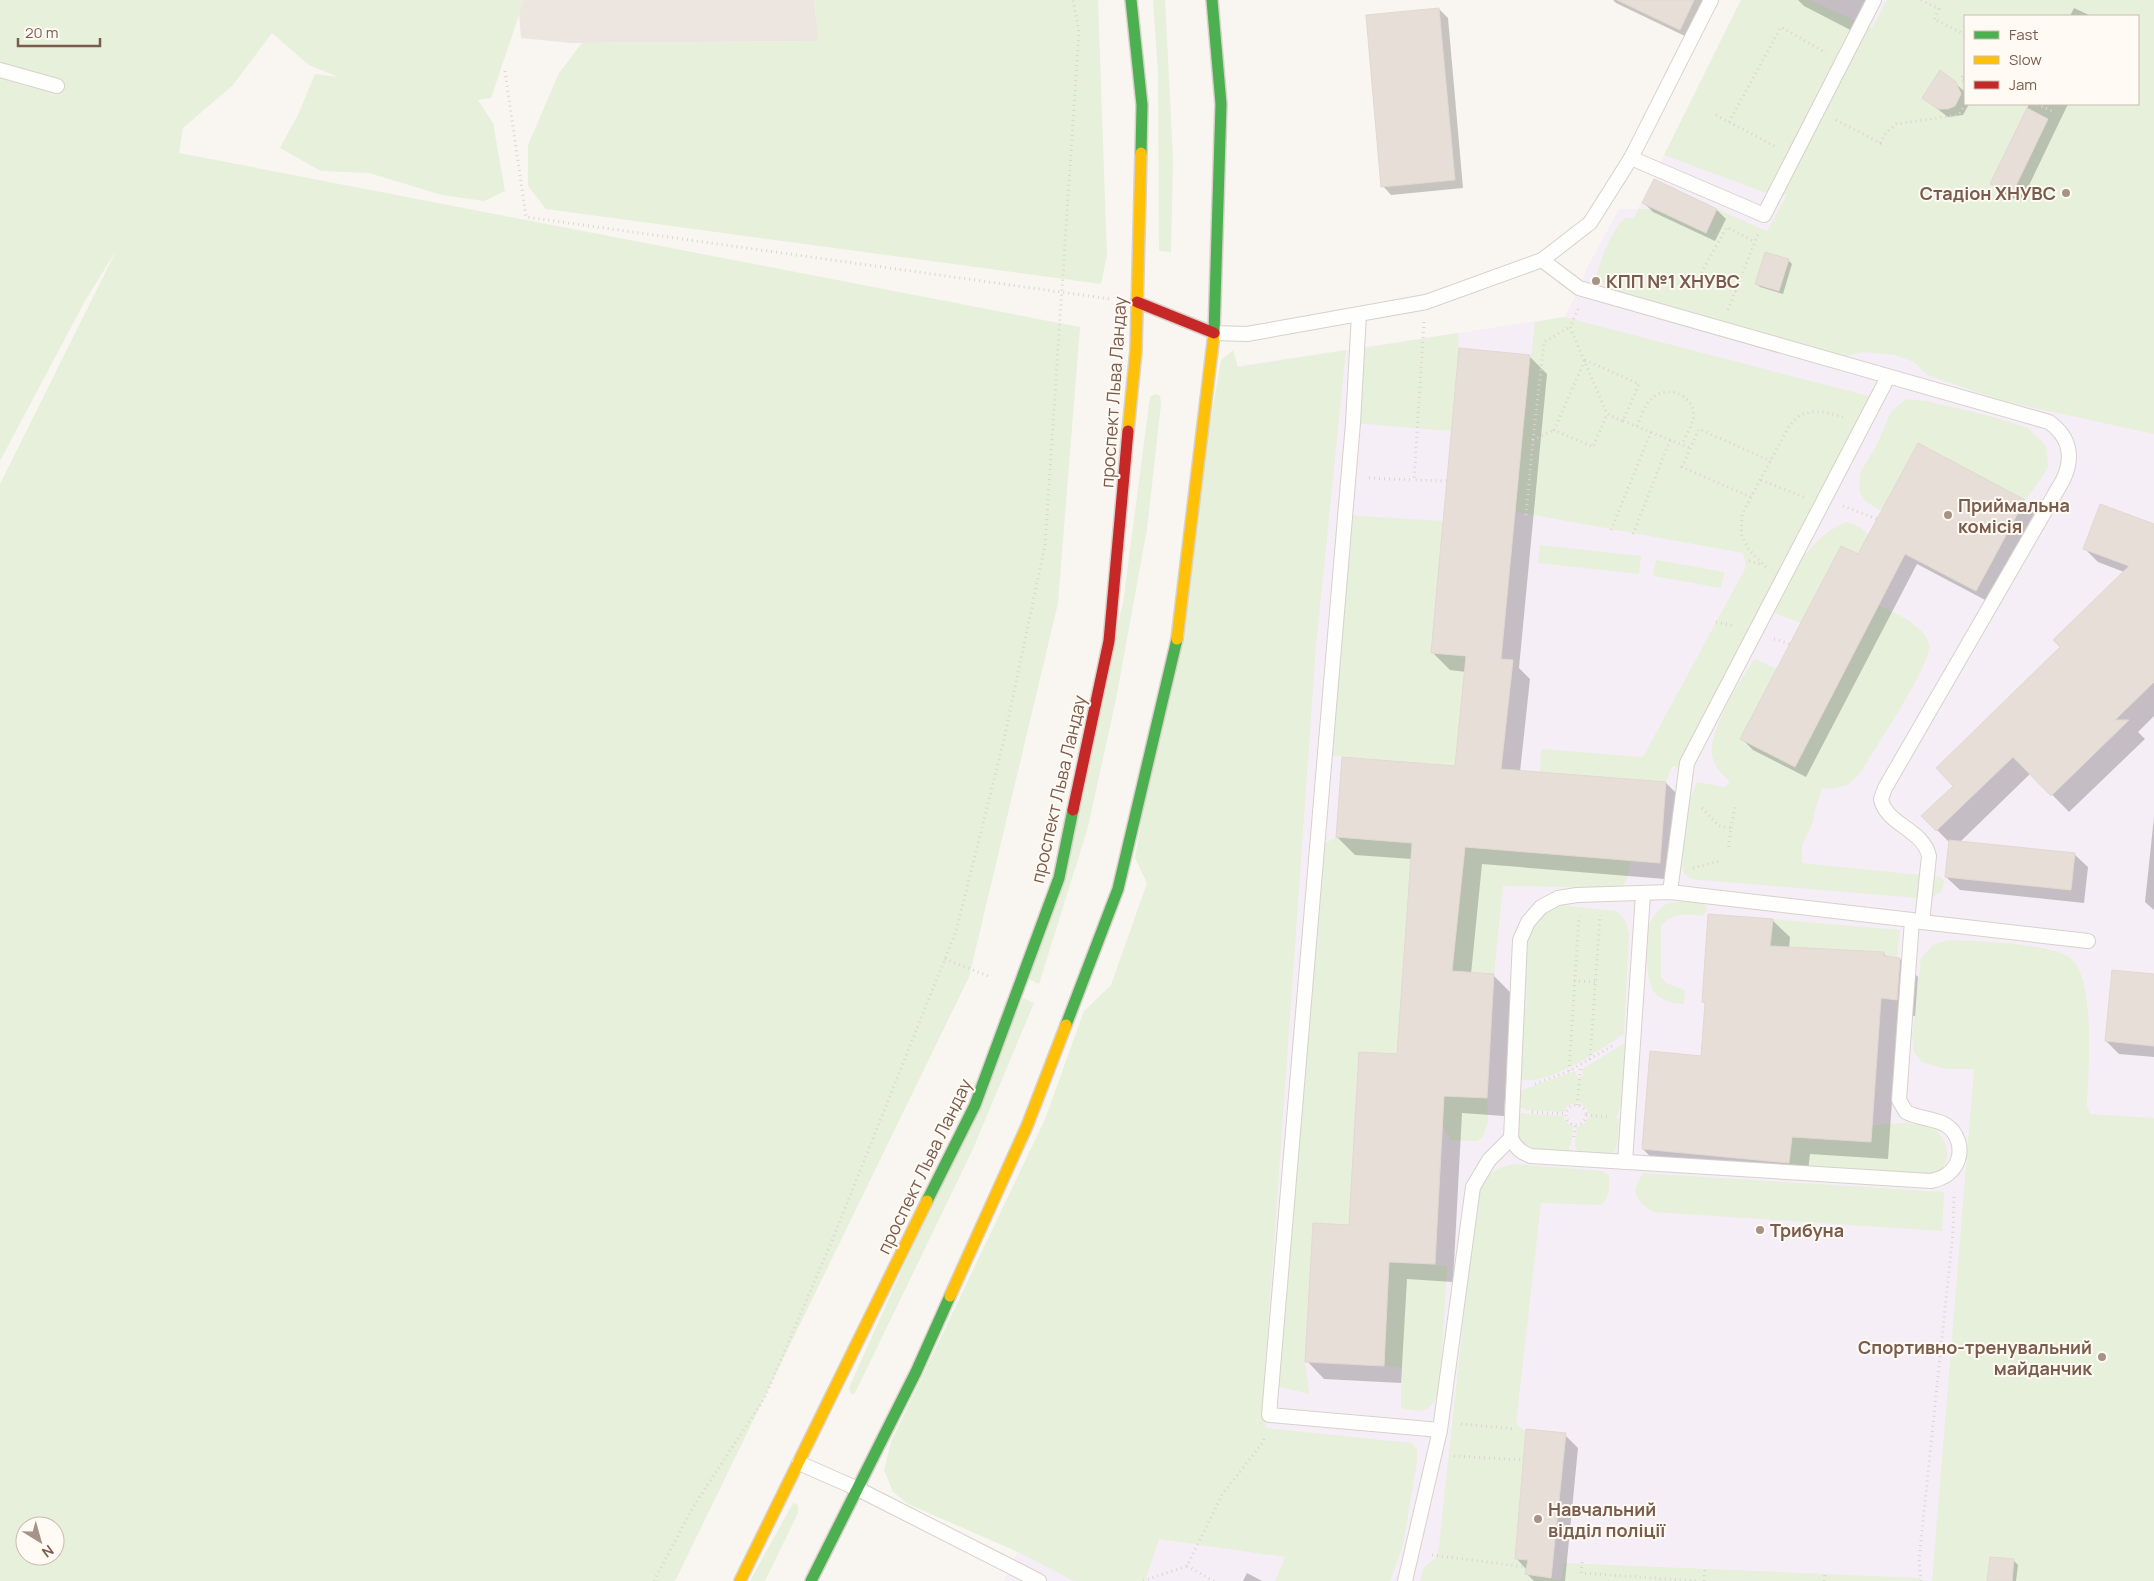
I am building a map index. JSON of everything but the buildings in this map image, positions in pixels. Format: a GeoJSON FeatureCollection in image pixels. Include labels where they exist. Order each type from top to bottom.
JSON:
{"type":"FeatureCollection","features":[{"type":"Feature","properties":{"kind":"main road","name":"проспект Льва Ландау"},"geometry":{"type":"LineString","coordinates":[[740,1581],[975,1105],[1058,878],[1109,641],[1136,350],[1142,105],[1132,0]]}},
{"type":"Feature","properties":{"kind":"main road"},"geometry":{"type":"LineString","coordinates":[[811,1581],[916,1372],[1027,1126],[1118,890],[1176,649],[1214,333],[1221,104],[1212,0]]}},
{"type":"Feature","properties":{"kind":"main road"},"geometry":{"type":"LineString","coordinates":[[1137,302],[1214,333]]}},
{"type":"Feature","properties":{"kind":"lane"},"geometry":{"type":"LineString","coordinates":[[1214,333],[1247,334],[1426,302],[1542,260],[1590,224],[1631,158],[1711,0]]}},
{"type":"Feature","properties":{"kind":"lane"},"geometry":{"type":"LineString","coordinates":[[1631,158],[1764,215],[1874,0]]}},
{"type":"Feature","properties":{"kind":"lane"},"geometry":{"type":"LineString","coordinates":[[0,70],[57,86]]}},
{"type":"Feature","properties":{"kind":"lane"},"geometry":{"type":"LineString","coordinates":[[1542,260],[1579,288],[1586,291],[2049,422],[2058,428],[2065,437],[2070,459],[2063,480],[1885,788],[1881,799],[1886,811],[1927,847],[1929,856],[1917,921],[1899,1100],[1906,1112],[1944,1123],[1954,1132],[1960,1152],[1955,1166],[1946,1176],[1931,1181],[1531,1156],[1518,1150],[1511,1138],[1520,940],[1528,922],[1541,908],[1558,898],[1580,895],[1670,892],[1917,921],[2088,941]]}},
{"type":"Feature","properties":{"kind":"lane"},"geometry":{"type":"LineString","coordinates":[[1359,314],[1357,369],[1269,1415],[1440,1426]]}},
{"type":"Feature","properties":{"kind":"lane"},"geometry":{"type":"LineString","coordinates":[[1670,892],[1687,763],[1888,377]]}},
{"type":"Feature","properties":{"kind":"lane"},"geometry":{"type":"LineString","coordinates":[[1625,1162],[1643,894]]}},
{"type":"Feature","properties":{"kind":"lane"},"geometry":{"type":"LineString","coordinates":[[1405,1581],[1440,1426],[1473,1187],[1489,1160],[1511,1138]]}},
{"type":"Feature","properties":{"kind":"lane"},"geometry":{"type":"LineString","coordinates":[[799,1463],[858,1489],[1039,1581]]}},
{"type":"Feature","properties":{"kind":"path"},"geometry":{"type":"LineString","coordinates":[[654,1581],[692,1508],[764,1399],[831,1243],[956,931],[1003,744],[1045,546],[1079,32],[1072,0]]}},
{"type":"Feature","properties":{"kind":"path"},"geometry":{"type":"LineString","coordinates":[[1921,0],[1939,9],[1934,19],[1964,34]]}},
{"type":"Feature","properties":{"kind":"path"},"geometry":{"type":"LineString","coordinates":[[1729,122],[1781,27],[1842,62]]}},
{"type":"Feature","properties":{"kind":"path"},"geometry":{"type":"LineString","coordinates":[[505,71],[526,217],[1137,302]]}},
{"type":"Feature","properties":{"kind":"path"},"geometry":{"type":"LineString","coordinates":[[1818,110],[1882,144],[1884,135],[1896,124],[1958,115],[1965,105]]}},
{"type":"Feature","properties":{"kind":"path"},"geometry":{"type":"LineString","coordinates":[[2040,105],[2052,110]]}},
{"type":"Feature","properties":{"kind":"path"},"geometry":{"type":"LineString","coordinates":[[1716,115],[1794,156]]}},
{"type":"Feature","properties":{"kind":"path"},"geometry":{"type":"LineString","coordinates":[[1720,329],[1736,292],[1764,215]]}},
{"type":"Feature","properties":{"kind":"path"},"geometry":{"type":"LineString","coordinates":[[1736,292],[1701,273],[1727,227],[1755,242]]}},
{"type":"Feature","properties":{"kind":"path"},"geometry":{"type":"LineString","coordinates":[[1526,515],[1544,342],[1570,327],[1586,291]]}},
{"type":"Feature","properties":{"kind":"path"},"geometry":{"type":"LineString","coordinates":[[1414,480],[1426,302]]}},
{"type":"Feature","properties":{"kind":"path"},"geometry":{"type":"LineString","coordinates":[[1554,430],[1594,447],[1607,414],[1570,327]]}},
{"type":"Feature","properties":{"kind":"path"},"geometry":{"type":"LineString","coordinates":[[1585,360],[1639,384],[1623,421]]}},
{"type":"Feature","properties":{"kind":"path"},"geometry":{"type":"LineString","coordinates":[[1533,440],[1554,430],[1585,360]]}},
{"type":"Feature","properties":{"kind":"path"},"geometry":{"type":"LineString","coordinates":[[1637,426],[1650,399],[1666,390],[1676,392],[1688,402],[1692,410],[1693,420],[1682,445]]}},
{"type":"Feature","properties":{"kind":"path"},"geometry":{"type":"LineString","coordinates":[[1783,576],[1766,566],[1748,550],[1741,534],[1742,514],[1789,426],[1800,415],[1818,412],[1834,414],[1862,425]]}},
{"type":"Feature","properties":{"kind":"path"},"geometry":{"type":"LineString","coordinates":[[1607,414],[1690,448]]}},
{"type":"Feature","properties":{"kind":"path"},"geometry":{"type":"LineString","coordinates":[[1752,497],[1682,466],[1699,429],[1771,461]]}},
{"type":"Feature","properties":{"kind":"path"},"geometry":{"type":"LineString","coordinates":[[1611,530],[1651,432]]}},
{"type":"Feature","properties":{"kind":"path"},"geometry":{"type":"LineString","coordinates":[[1633,534],[1670,440]]}},
{"type":"Feature","properties":{"kind":"path"},"geometry":{"type":"LineString","coordinates":[[1348,477],[1447,481]]}},
{"type":"Feature","properties":{"kind":"path"},"geometry":{"type":"LineString","coordinates":[[1761,480],[1877,519]]}},
{"type":"Feature","properties":{"kind":"path"},"geometry":{"type":"LineString","coordinates":[[1749,561],[1766,566]]}},
{"type":"Feature","properties":{"kind":"path"},"geometry":{"type":"LineString","coordinates":[[1683,790],[1719,826],[1731,828]]}},
{"type":"Feature","properties":{"kind":"path"},"geometry":{"type":"LineString","coordinates":[[1728,851],[1735,807]]}},
{"type":"Feature","properties":{"kind":"path"},"geometry":{"type":"LineString","coordinates":[[1569,1071],[1580,895]]}},
{"type":"Feature","properties":{"kind":"path"},"geometry":{"type":"LineString","coordinates":[[1590,1060],[1601,895]]}},
{"type":"Feature","properties":{"kind":"path"},"geometry":{"type":"LineString","coordinates":[[945,959],[988,976]]}},
{"type":"Feature","properties":{"kind":"path"},"geometry":{"type":"LineString","coordinates":[[1574,981],[1595,982]]}},
{"type":"Feature","properties":{"kind":"path"},"geometry":{"type":"LineString","coordinates":[[1513,1091],[1569,1071],[1634,1032]]}},
{"type":"Feature","properties":{"kind":"path"},"geometry":{"type":"LineString","coordinates":[[1577,1105],[1581,1065]]}},
{"type":"Feature","properties":{"kind":"path"},"geometry":{"type":"LineString","coordinates":[[1577,1105],[1586,1112],[1586,1119],[1582,1124],[1572,1124],[1567,1120],[1566,1114],[1569,1107],[1577,1105]]}},
{"type":"Feature","properties":{"kind":"path"},"geometry":{"type":"LineString","coordinates":[[1512,1110],[1566,1114]]}},
{"type":"Feature","properties":{"kind":"path"},"geometry":{"type":"LineString","coordinates":[[1920,1580],[1919,1560],[1953,1232],[1955,1166]]}},
{"type":"Feature","properties":{"kind":"path"},"geometry":{"type":"LineString","coordinates":[[1143,1581],[1187,1566],[1222,1495],[1263,1442],[1269,1415]]}},
{"type":"Feature","properties":{"kind":"path"},"geometry":{"type":"LineString","coordinates":[[1440,1426],[1515,1429]]}},
{"type":"Feature","properties":{"kind":"path"},"geometry":{"type":"LineString","coordinates":[[1434,1455],[1523,1460]]}},
{"type":"Feature","properties":{"kind":"path"},"geometry":{"type":"LineString","coordinates":[[1411,1552],[1526,1567]]}},
{"type":"Feature","properties":{"kind":"path"},"geometry":{"type":"LineString","coordinates":[[1582,1562],[1581,1573],[1698,1581]]}},
{"type":"Feature","properties":{"kind":"path"},"geometry":{"type":"LineString","coordinates":[[1187,1566],[1214,1581]]}},
{"type":"Feature","properties":{"kind":"path"},"geometry":{"type":"LineString","coordinates":[[1704,1581],[1705,1568]]}},
{"type":"Feature","properties":{"kind":"path"},"geometry":{"type":"LineString","coordinates":[[1824,1581],[1825,1574]]}},
{"type":"Feature","properties":{"kind":"shaded area"},"geometry":{"type":"Polygon","coordinates":[[[518,0],[814,0],[819,41],[571,43],[521,38],[518,0]]]}},
{"type":"Feature","properties":{"kind":"shaded area"},"geometry":{"type":"Polygon","coordinates":[[[1741,0],[2154,0],[2154,1579],[2152,1581],[1003,1581],[1067,1456],[1187,784],[1238,366],[1564,317],[1582,285],[1586,270],[1619,209],[1638,209],[1741,0]]]}},
{"type":"Feature","properties":{"kind":"green space"},"geometry":{"type":"Polygon","coordinates":[[[0,0],[524,0],[491,98],[478,100],[493,123],[505,191],[484,201],[442,195],[369,173],[321,171],[280,148],[298,115],[315,74],[338,77],[309,65],[272,33],[233,85],[183,128],[179,153],[1080,327],[1058,603],[969,977],[675,1581],[0,1581],[0,484],[117,249],[85,301],[0,461],[0,0]]]}},
{"type":"Feature","properties":{"kind":"green space"},"geometry":{"type":"Polygon","coordinates":[[[814,0],[1098,0],[1107,255],[1101,284],[546,209],[528,186],[528,145],[559,73],[582,43],[819,41],[814,0]]]}},
{"type":"Feature","properties":{"kind":"green space"},"geometry":{"type":"Polygon","coordinates":[[[1153,0],[1165,0],[1173,159],[1171,252],[1159,251],[1158,73],[1153,0]]]}},
{"type":"Feature","properties":{"kind":"green space"},"geometry":{"type":"Polygon","coordinates":[[[1741,0],[1810,0],[1872,28],[1887,0],[2154,0],[2154,434],[2003,401],[1927,375],[1914,362],[1894,355],[1863,352],[1840,357],[1616,294],[1596,276],[1607,245],[1619,224],[1625,218],[1634,218],[1638,209],[1655,209],[1706,233],[1717,209],[1767,231],[1787,194],[1774,196],[1664,155],[1741,0]]]}},
{"type":"Feature","properties":{"kind":"green space"},"geometry":{"type":"Polygon","coordinates":[[[1564,317],[1876,398],[1686,770],[1672,766],[1666,782],[1540,772],[1541,749],[1643,757],[1746,567],[1743,553],[1512,511],[1535,322],[1564,317]]]}},
{"type":"Feature","properties":{"kind":"green space"},"geometry":{"type":"Polygon","coordinates":[[[1458,333],[1459,348],[1452,431],[1353,423],[1358,349],[1458,333]]]}},
{"type":"Feature","properties":{"kind":"green space"},"geometry":{"type":"Polygon","coordinates":[[[1233,350],[1238,367],[1346,350],[1316,646],[1265,1372],[1272,1375],[1322,845],[1336,837],[1412,843],[1397,1054],[1359,1052],[1349,1225],[1313,1223],[1305,1362],[1309,1394],[1272,1385],[1266,1428],[1411,1443],[1417,1449],[1417,1461],[1403,1546],[1390,1581],[1275,1581],[1285,1557],[1159,1539],[1145,1581],[1074,1581],[1018,1552],[908,1504],[893,1492],[884,1470],[891,1442],[1045,1119],[1084,1011],[1111,985],[1147,883],[1135,858],[1221,360],[1233,350]]]}},
{"type":"Feature","properties":{"kind":"green space"},"geometry":{"type":"Polygon","coordinates":[[[1155,394],[1160,396],[1161,404],[1147,529],[1116,699],[1088,827],[1039,984],[1029,979],[1123,603],[1150,397],[1155,394]]]}},
{"type":"Feature","properties":{"kind":"green space"},"geometry":{"type":"Polygon","coordinates":[[[1907,399],[1926,401],[1990,416],[2028,428],[2046,446],[2048,467],[2025,500],[1882,511],[1866,502],[1859,491],[1860,473],[1876,446],[1892,410],[1907,399]]]}},
{"type":"Feature","properties":{"kind":"green space"},"geometry":{"type":"Polygon","coordinates":[[[1345,515],[1443,521],[1466,656],[1455,766],[1325,755],[1345,515]]]}},
{"type":"Feature","properties":{"kind":"green space"},"geometry":{"type":"Polygon","coordinates":[[[1846,522],[1861,528],[1867,533],[1875,546],[1884,568],[1841,546],[1801,623],[1775,613],[1793,572],[1811,548],[1833,529],[1846,522]]]}},
{"type":"Feature","properties":{"kind":"green space"},"geometry":{"type":"Polygon","coordinates":[[[1540,545],[1641,556],[1639,574],[1538,563],[1540,545]]]}},
{"type":"Feature","properties":{"kind":"green space"},"geometry":{"type":"Polygon","coordinates":[[[1656,560],[1724,572],[1721,588],[1653,576],[1656,560]]]}},
{"type":"Feature","properties":{"kind":"green space"},"geometry":{"type":"Polygon","coordinates":[[[1879,605],[1909,621],[1922,632],[1929,644],[1928,654],[1913,686],[1863,769],[1846,785],[1836,788],[1822,788],[1813,822],[1802,845],[1802,863],[1940,877],[1944,881],[1942,891],[1930,899],[1691,879],[1684,874],[1682,865],[1688,803],[1697,782],[1724,787],[1730,782],[1718,770],[1714,762],[1712,744],[1715,732],[1727,705],[1749,667],[1755,659],[1777,669],[1741,739],[1795,767],[1879,605]]]}},
{"type":"Feature","properties":{"kind":"green space"},"geometry":{"type":"Polygon","coordinates":[[[1465,847],[1631,860],[1627,879],[1621,888],[1503,886],[1494,974],[1452,971],[1465,847]]]}},
{"type":"Feature","properties":{"kind":"green space"},"geometry":{"type":"Polygon","coordinates":[[[1698,901],[1704,903],[1707,910],[1703,916],[1680,915],[1671,918],[1661,925],[1661,977],[1666,983],[1685,990],[1684,1004],[1672,1003],[1655,993],[1649,979],[1647,958],[1649,927],[1653,917],[1663,906],[1676,902],[1698,901]]]}},
{"type":"Feature","properties":{"kind":"green space"},"geometry":{"type":"Polygon","coordinates":[[[1555,906],[1617,911],[1625,920],[1629,933],[1624,1034],[1588,1057],[1559,1072],[1532,1080],[1520,1079],[1523,942],[1530,927],[1555,906]]]}},
{"type":"Feature","properties":{"kind":"green space"},"geometry":{"type":"Polygon","coordinates":[[[1773,919],[1900,930],[1897,958],[1771,945],[1773,919]]]}},
{"type":"Feature","properties":{"kind":"green space","name":"Спортивно-тренувальний майданчик"},"geometry":{"type":"Polygon","coordinates":[[[1948,940],[2029,946],[2059,952],[2069,957],[2078,968],[2084,984],[2087,1004],[2089,1050],[2087,1106],[2090,1114],[2154,1118],[2154,1581],[1932,1581],[1974,1069],[1946,1069],[1922,1062],[1914,1052],[1912,1037],[1921,958],[1933,945],[1948,940]]]}},
{"type":"Feature","properties":{"kind":"green space"},"geometry":{"type":"Polygon","coordinates":[[[1023,998],[1034,1003],[973,1149],[857,1389],[854,1394],[851,1394],[849,1388],[1023,998]]]}},
{"type":"Feature","properties":{"kind":"green space"},"geometry":{"type":"Polygon","coordinates":[[[1625,1043],[1623,1092],[1616,1118],[1619,1119],[1617,1143],[1613,1153],[1601,1156],[1578,1154],[1575,1145],[1577,1127],[1584,1124],[1588,1117],[1592,1117],[1579,1102],[1567,1106],[1564,1112],[1525,1110],[1526,1108],[1520,1108],[1517,1105],[1519,1091],[1575,1071],[1578,1078],[1583,1076],[1582,1069],[1625,1043]]]}},
{"type":"Feature","properties":{"kind":"green space"},"geometry":{"type":"Polygon","coordinates":[[[1444,1096],[1487,1098],[1488,1122],[1483,1137],[1477,1141],[1451,1140],[1443,1127],[1444,1096]]]}},
{"type":"Feature","properties":{"kind":"green space"},"geometry":{"type":"Polygon","coordinates":[[[1522,1113],[1563,1116],[1567,1123],[1573,1127],[1569,1151],[1564,1155],[1537,1150],[1529,1146],[1519,1135],[1516,1126],[1516,1115],[1522,1113]]]}},
{"type":"Feature","properties":{"kind":"green space"},"geometry":{"type":"Polygon","coordinates":[[[1909,1123],[1930,1127],[1945,1142],[1947,1149],[1946,1163],[1932,1175],[1789,1164],[1792,1137],[1870,1142],[1872,1125],[1909,1123]]]}},
{"type":"Feature","properties":{"kind":"green space"},"geometry":{"type":"Polygon","coordinates":[[[1514,1164],[1602,1171],[1609,1175],[1609,1192],[1601,1205],[1541,1203],[1516,1424],[1526,1432],[1515,1559],[1528,1560],[1525,1574],[1561,1580],[1564,1563],[1921,1578],[1918,1581],[1420,1581],[1424,1567],[1436,1558],[1439,1546],[1474,1220],[1478,1199],[1488,1176],[1494,1171],[1514,1164]]]}},
{"type":"Feature","properties":{"kind":"green space"},"geometry":{"type":"Polygon","coordinates":[[[1643,1173],[1944,1192],[1942,1231],[1653,1212],[1638,1200],[1636,1195],[1637,1186],[1643,1173]]]}},
{"type":"Feature","properties":{"kind":"green space"},"geometry":{"type":"Polygon","coordinates":[[[1389,1262],[1447,1266],[1440,1387],[1434,1401],[1427,1409],[1417,1411],[1401,1408],[1401,1367],[1384,1366],[1389,1262]]]}},
{"type":"Feature","properties":{"kind":"green space"},"geometry":{"type":"Polygon","coordinates":[[[793,1503],[798,1505],[798,1513],[765,1581],[750,1581],[793,1503]]]}},
{"type":"Feature","properties":{"kind":"traffic: fast"},"geometry":{"type":"LineString","coordinates":[[1131,0],[1142,105],[1141,153]]}},
{"type":"Feature","properties":{"kind":"traffic: fast"},"geometry":{"type":"LineString","coordinates":[[1212,0],[1221,104],[1214,334]]}},
{"type":"Feature","properties":{"kind":"traffic: fast"},"geometry":{"type":"LineString","coordinates":[[1066,1025],[1118,889],[1177,639]]}},
{"type":"Feature","properties":{"kind":"traffic: fast"},"geometry":{"type":"LineString","coordinates":[[927,1201],[975,1105],[1059,878],[1073,810]]}},
{"type":"Feature","properties":{"kind":"traffic: fast"},"geometry":{"type":"LineString","coordinates":[[811,1581],[916,1372],[950,1296]]}},
{"type":"Feature","properties":{"kind":"traffic: slow"},"geometry":{"type":"LineString","coordinates":[[1128,431],[1136,350],[1141,153]]}},
{"type":"Feature","properties":{"kind":"traffic: slow"},"geometry":{"type":"LineString","coordinates":[[1177,639],[1214,334]]}},
{"type":"Feature","properties":{"kind":"traffic: slow"},"geometry":{"type":"LineString","coordinates":[[950,1296],[1027,1126],[1066,1025]]}},
{"type":"Feature","properties":{"kind":"traffic: slow"},"geometry":{"type":"LineString","coordinates":[[740,1581],[927,1201]]}},
{"type":"Feature","properties":{"kind":"traffic: jam"},"geometry":{"type":"LineString","coordinates":[[1137,302],[1214,333]]}},
{"type":"Feature","properties":{"kind":"traffic: jam"},"geometry":{"type":"LineString","coordinates":[[1073,810],[1109,641],[1128,431]]}},
{"type":"Feature","properties":{"kind":"place","name":"Стадіон ХНУВС"},"geometry":{"type":"Point","coordinates":[2066,193]}},
{"type":"Feature","properties":{"kind":"place","name":"КПП №1 ХНУВС"},"geometry":{"type":"Point","coordinates":[1596,281]}},
{"type":"Feature","properties":{"kind":"place","name":"Приймальна комісія"},"geometry":{"type":"Point","coordinates":[1948,515]}},
{"type":"Feature","properties":{"kind":"place","name":"Трибуна"},"geometry":{"type":"Point","coordinates":[1760,1230]}},
{"type":"Feature","properties":{"kind":"place","name":"Спортивно-тренувальний майданчик"},"geometry":{"type":"Point","coordinates":[2102,1357]}},
{"type":"Feature","properties":{"kind":"place","name":"Навчальний відділ поліції"},"geometry":{"type":"Point","coordinates":[1538,1519]}}]}
